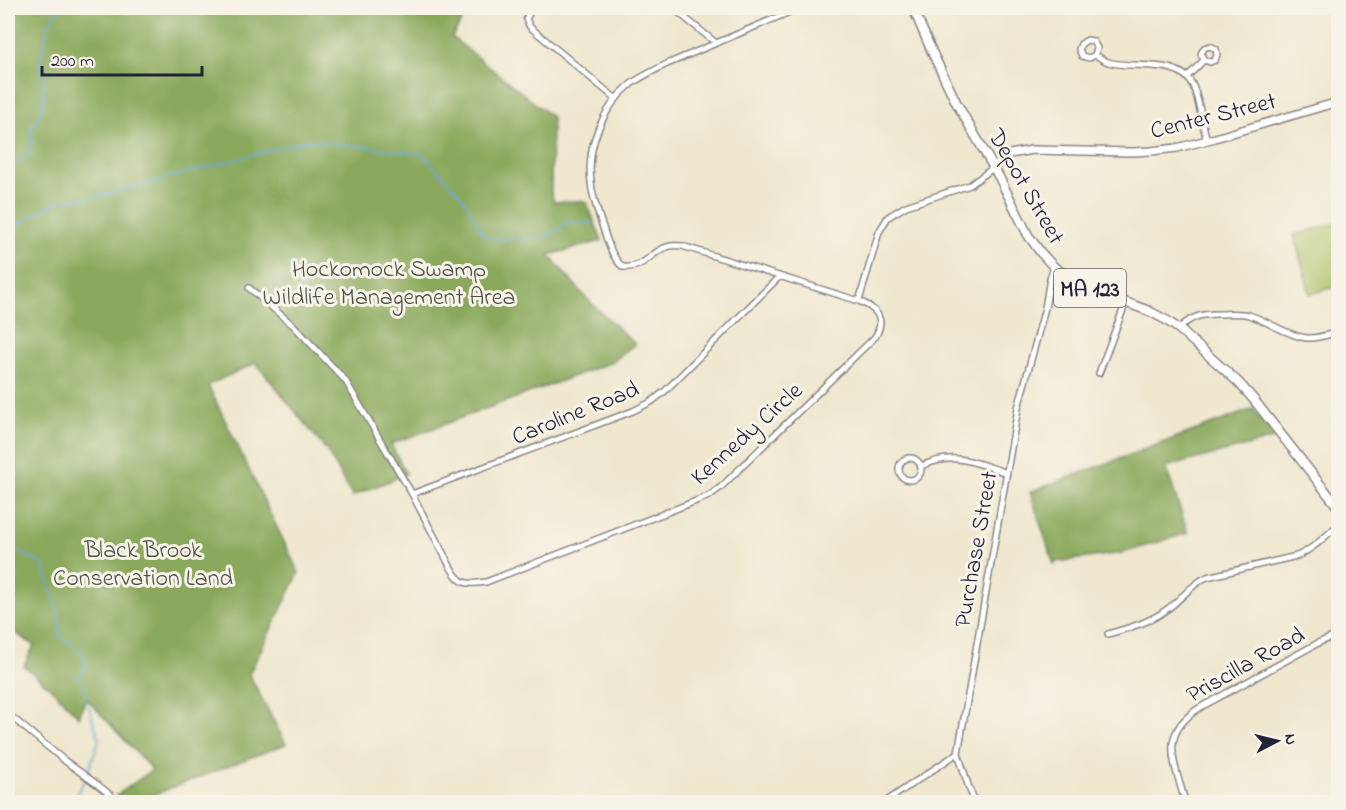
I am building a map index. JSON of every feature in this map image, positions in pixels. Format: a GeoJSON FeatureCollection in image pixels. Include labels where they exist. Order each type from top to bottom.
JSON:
{"type":"FeatureCollection","features":[{"type":"Feature","properties":{"kind":"highway","name":"Depot Street"},"geometry":{"type":"LineString","coordinates":[[913,8],[954,98],[1028,235],[1041,253],[1054,267],[1087,288],[1154,314],[1179,329],[1231,375],[1254,400],[1338,507]]}},
{"type":"Feature","properties":{"kind":"main road","name":"Center Street"},"geometry":{"type":"LineString","coordinates":[[993,168],[1007,156],[1025,150],[1151,152],[1177,148],[1338,102]]}},
{"type":"Feature","properties":{"kind":"street"},"geometry":{"type":"LineString","coordinates":[[532,8],[526,19],[530,27],[616,99],[643,76],[800,8]]}},
{"type":"Feature","properties":{"kind":"street"},"geometry":{"type":"LineString","coordinates":[[673,8],[716,43]]}},
{"type":"Feature","properties":{"kind":"street"},"geometry":{"type":"LineString","coordinates":[[1095,55],[1110,62],[1175,70],[1187,77],[1194,90],[1206,141]]}},
{"type":"Feature","properties":{"kind":"street"},"geometry":{"type":"LineString","coordinates":[[1187,77],[1204,60]]}},
{"type":"Feature","properties":{"kind":"street","name":"Kennedy Circle"},"geometry":{"type":"LineString","coordinates":[[249,288],[294,326],[345,380],[412,494],[456,577],[463,582],[470,584],[486,582],[703,499],[721,487],[875,337],[880,328],[879,315],[870,306],[858,301],[677,245],[666,246],[634,266],[627,267],[620,264],[612,253],[596,206],[590,175],[590,159],[595,138],[616,99]]}},
{"type":"Feature","properties":{"kind":"street"},"geometry":{"type":"LineString","coordinates":[[858,301],[879,232],[888,217],[906,206],[970,185],[993,168]]}},
{"type":"Feature","properties":{"kind":"street","name":"Purchase Street"},"geometry":{"type":"LineString","coordinates":[[958,753],[1018,408],[1054,267]]}},
{"type":"Feature","properties":{"kind":"street","name":"Caroline Road"},"geometry":{"type":"LineString","coordinates":[[412,494],[633,411],[651,402],[664,392],[779,277]]}},
{"type":"Feature","properties":{"kind":"street"},"geometry":{"type":"LineString","coordinates":[[1099,372],[1126,302]]}},
{"type":"Feature","properties":{"kind":"street"},"geometry":{"type":"LineString","coordinates":[[1179,329],[1198,316],[1240,314],[1252,316],[1304,337],[1318,337],[1338,332]]}},
{"type":"Feature","properties":{"kind":"street"},"geometry":{"type":"LineString","coordinates":[[921,466],[937,459],[950,457],[961,458],[1007,473]]}},
{"type":"Feature","properties":{"kind":"street"},"geometry":{"type":"LineString","coordinates":[[909,458],[915,459],[921,466],[921,472],[915,480],[905,479],[899,472],[901,463],[909,458]]}},
{"type":"Feature","properties":{"kind":"street"},"geometry":{"type":"LineString","coordinates":[[1108,634],[1156,617],[1194,584],[1207,577],[1304,553],[1338,525]]}},
{"type":"Feature","properties":{"kind":"street","name":"Priscilla Road"},"geometry":{"type":"LineString","coordinates":[[1185,802],[1172,747],[1175,734],[1186,718],[1201,707],[1338,634]]}},
{"type":"Feature","properties":{"kind":"street"},"geometry":{"type":"LineString","coordinates":[[8,714],[119,802]]}},
{"type":"Feature","properties":{"kind":"street"},"geometry":{"type":"LineString","coordinates":[[885,802],[958,753],[975,802]]}},
{"type":"Feature","properties":{"kind":"street"},"geometry":{"type":"LineString","coordinates":[[1324,802],[1329,799],[1338,801]]}},
{"type":"Feature","properties":{"kind":"green space"},"geometry":{"type":"Polygon","coordinates":[[[8,8],[469,8],[452,37],[552,117],[551,193],[554,202],[583,201],[587,203],[602,241],[549,255],[587,299],[635,344],[612,362],[391,444],[406,474],[352,496],[327,451],[256,363],[208,385],[299,573],[249,674],[286,744],[135,802],[125,802],[117,795],[152,770],[86,698],[79,717],[53,690],[24,666],[34,645],[8,628],[8,8]]]}},
{"type":"Feature","properties":{"kind":"green space"},"geometry":{"type":"Polygon","coordinates":[[[1338,223],[1338,286],[1310,294],[1294,235],[1338,223]]]}},
{"type":"Feature","properties":{"kind":"green space"},"geometry":{"type":"Polygon","coordinates":[[[1253,409],[1277,438],[1166,467],[1188,533],[1123,553],[1056,562],[1054,565],[1030,492],[1253,409]]]}},
{"type":"Feature","properties":{"kind":"waterway"},"geometry":{"type":"LineString","coordinates":[[8,162],[25,161],[32,143],[31,128],[42,110],[45,79],[39,64],[49,24],[59,8]]}},
{"type":"Feature","properties":{"kind":"waterway"},"geometry":{"type":"LineString","coordinates":[[8,231],[58,201],[100,196],[308,140],[423,154],[463,198],[484,236],[498,239],[524,239],[551,235],[566,222],[594,223]]}},
{"type":"Feature","properties":{"kind":"waterway"},"geometry":{"type":"LineString","coordinates":[[8,546],[43,564],[59,615],[60,637],[80,649],[86,666],[79,676],[99,739],[88,773]]}},
{"type":"Feature","properties":{"kind":"waterway"},"geometry":{"type":"LineString","coordinates":[[74,802],[84,781]]}},
{"type":"Feature","properties":{"kind":"park label","name":"Hockomock Swamp Wildlife Management Area"},"geometry":{"type":"Point","coordinates":[389,282]}},
{"type":"Feature","properties":{"kind":"park label","name":"Black Brook Conservation Land"},"geometry":{"type":"Point","coordinates":[143,563]}}]}
